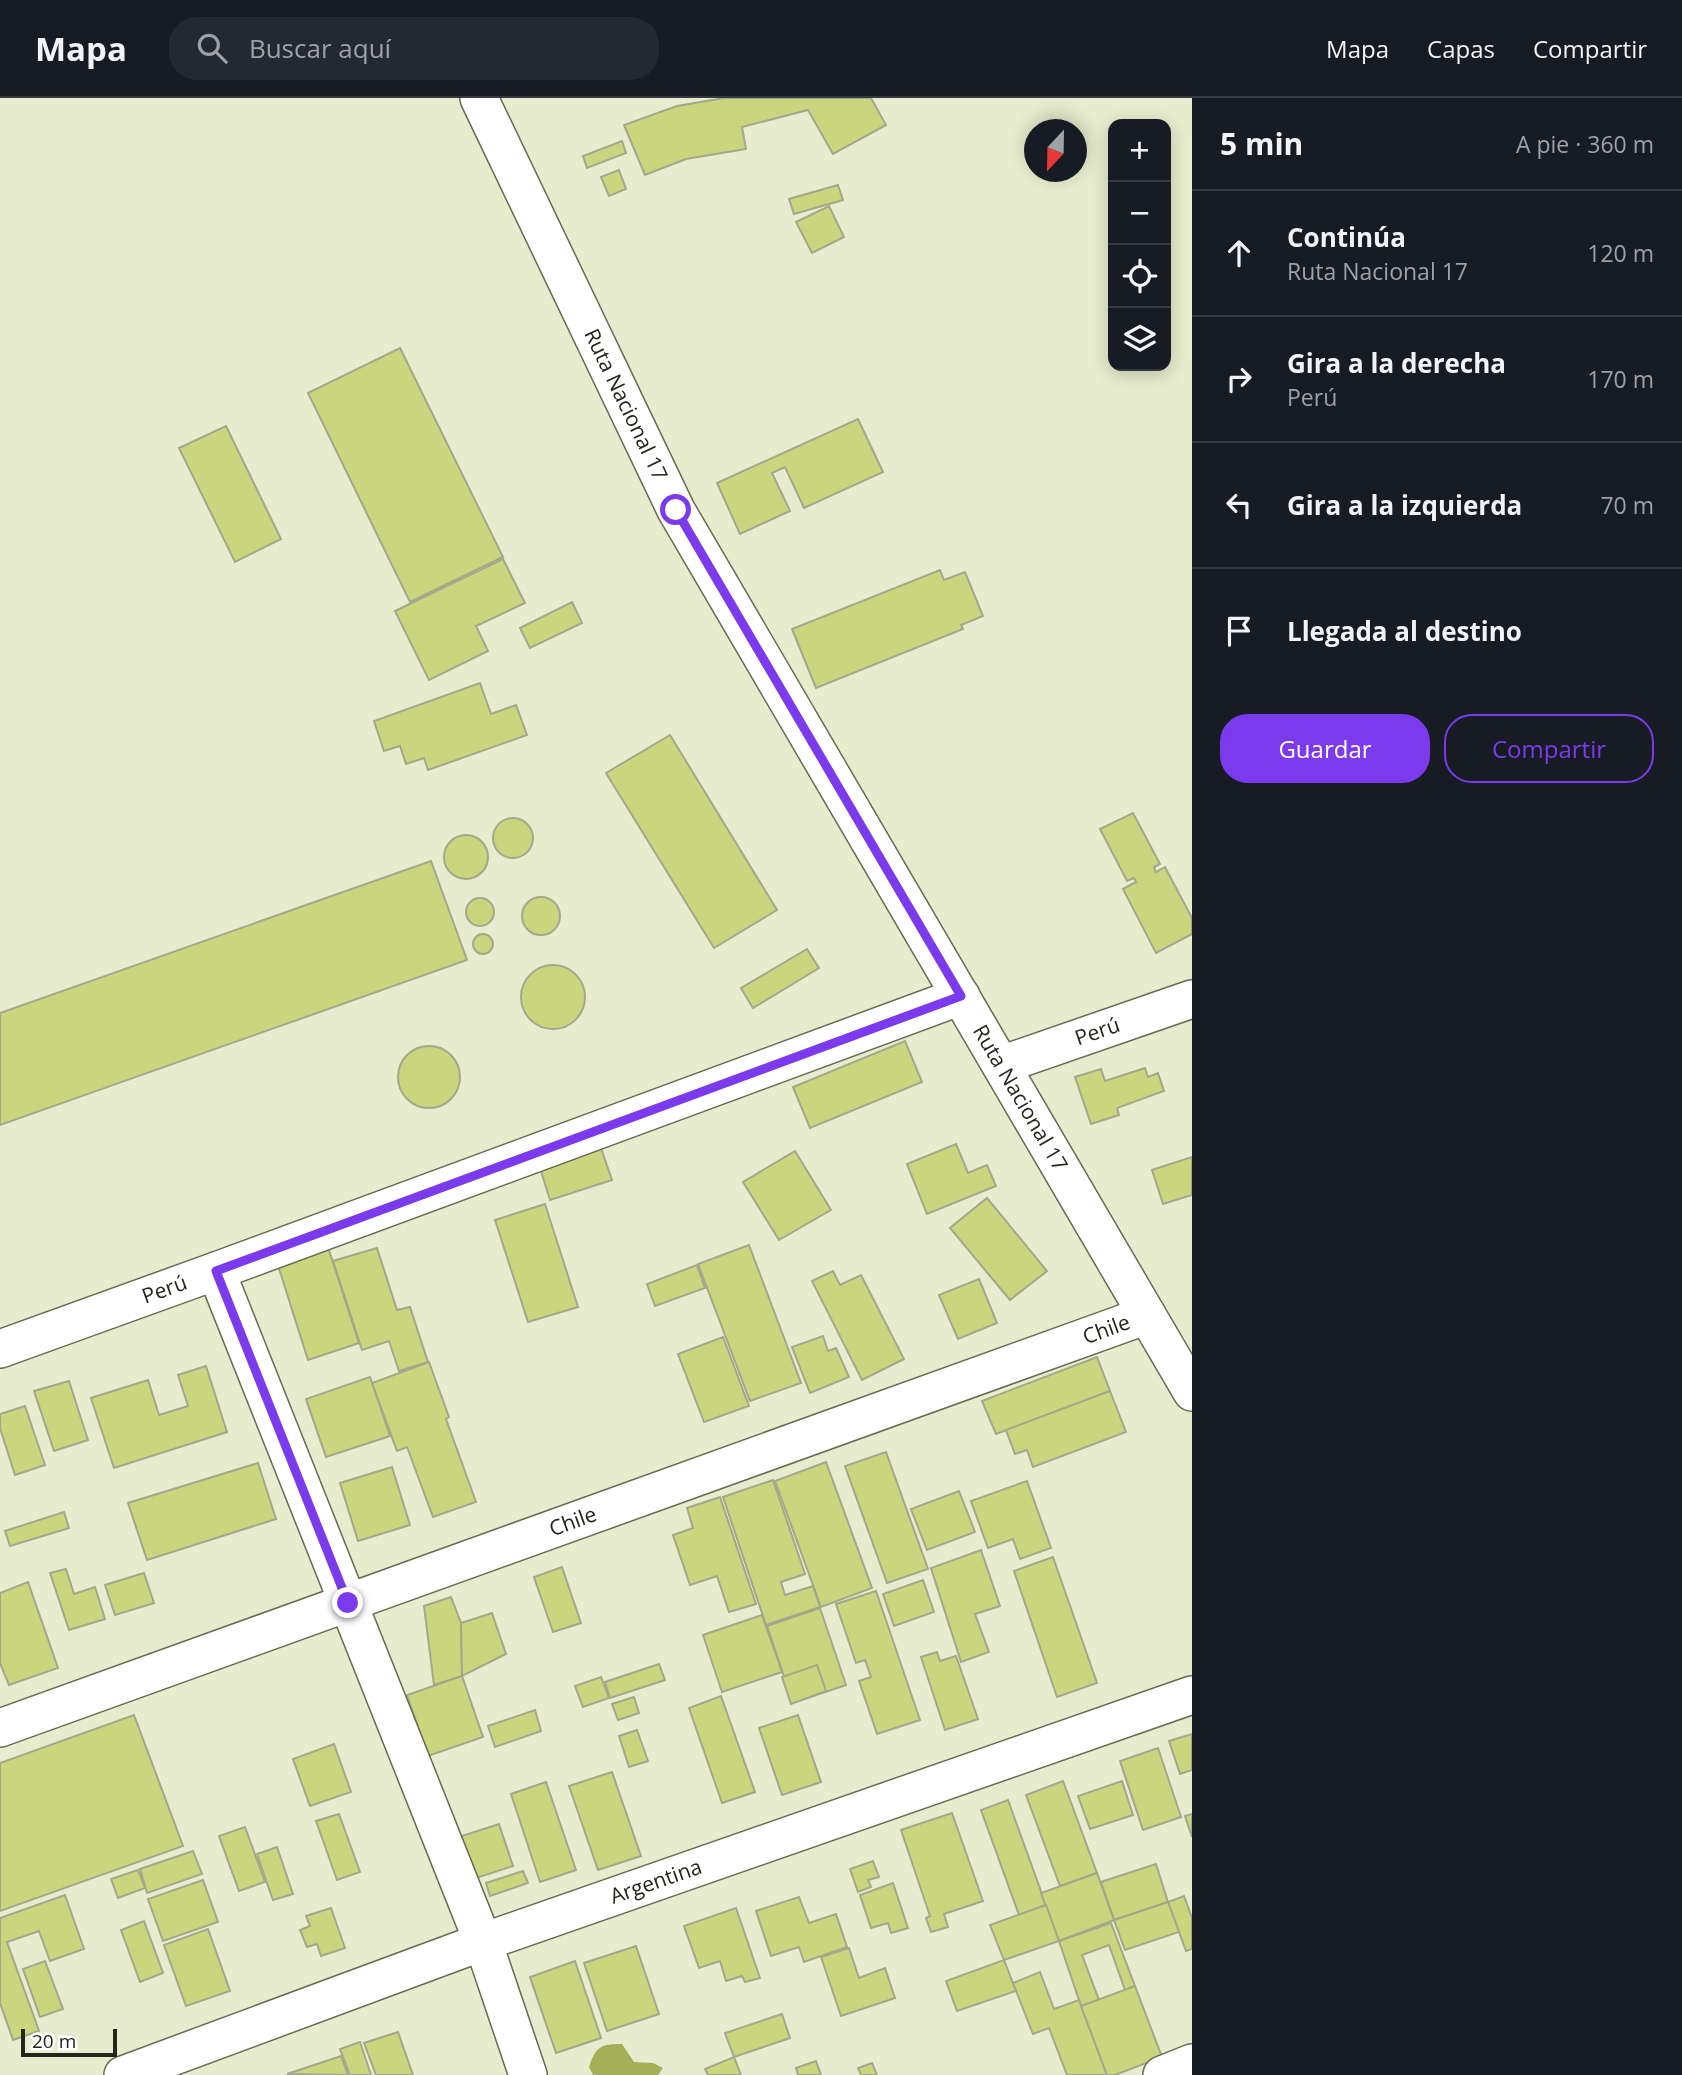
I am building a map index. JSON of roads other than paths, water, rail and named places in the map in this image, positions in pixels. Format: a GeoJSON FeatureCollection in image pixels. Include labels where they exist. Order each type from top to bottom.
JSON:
{"type":"FeatureCollection","features":[{"type":"Feature","properties":{"kind":"street","name":"Ruta Nacional 17"},"geometry":{"type":"LineString","coordinates":[[479,98],[676,510],[1147,1314],[1188,1378]]}},
{"type":"Feature","properties":{"kind":"street","name":"Perú"},"geometry":{"type":"LineString","coordinates":[[0,1349],[961,996]]}},
{"type":"Feature","properties":{"kind":"street","name":"Perú"},"geometry":{"type":"LineString","coordinates":[[1001,1065],[1192,999]]}},
{"type":"Feature","properties":{"kind":"street"},"geometry":{"type":"LineString","coordinates":[[216,1271],[483,1942],[528,2075]]}},
{"type":"Feature","properties":{"kind":"street","name":"Chile"},"geometry":{"type":"LineString","coordinates":[[0,1728],[1147,1314]]}},
{"type":"Feature","properties":{"kind":"street","name":"Argentina"},"geometry":{"type":"LineString","coordinates":[[123,2075],[483,1942],[1192,1695]]}},
{"type":"Feature","properties":{"kind":"street"},"geometry":{"type":"LineString","coordinates":[[1162,2075],[1192,2063]]}}]}
